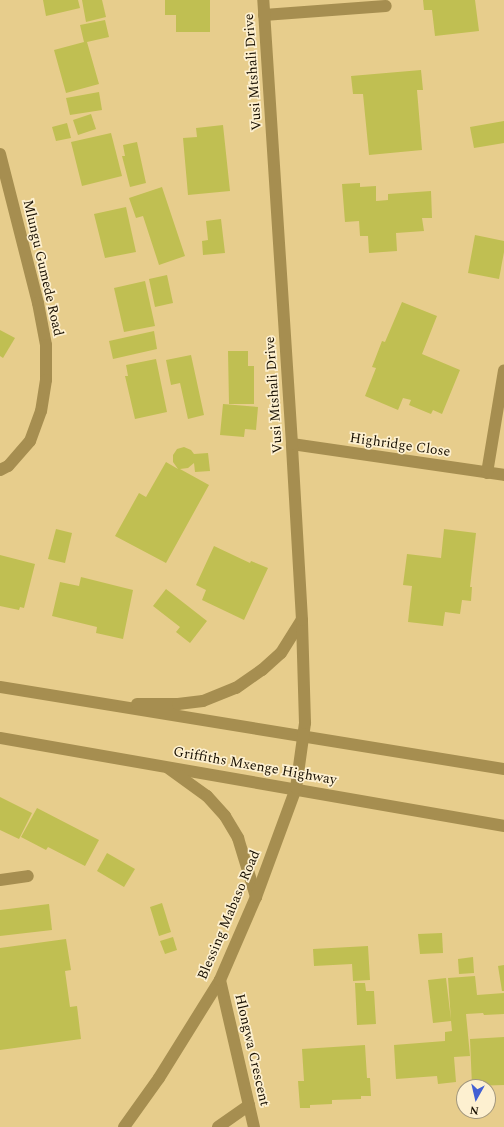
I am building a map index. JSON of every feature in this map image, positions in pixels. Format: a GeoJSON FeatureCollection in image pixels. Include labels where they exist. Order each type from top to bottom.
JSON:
{"type":"FeatureCollection","features":[{"type":"Feature","properties":{"kind":"street","name":"Vusi Mtshali Drive"},"geometry":{"type":"LineString","coordinates":[[263,0],[302,620],[305,724],[296,788]]}},
{"type":"Feature","properties":{"kind":"street"},"geometry":{"type":"LineString","coordinates":[[264,15],[386,6]]}},
{"type":"Feature","properties":{"kind":"street","name":"Mlungu Gumede Road"},"geometry":{"type":"LineString","coordinates":[[0,154],[38,303],[46,345],[46,380],[41,411],[30,441],[8,466],[0,470]]}},
{"type":"Feature","properties":{"kind":"street"},"geometry":{"type":"LineString","coordinates":[[488,473],[504,370]]}},
{"type":"Feature","properties":{"kind":"street","name":"Highridge Close"},"geometry":{"type":"LineString","coordinates":[[292,444],[504,475]]}},
{"type":"Feature","properties":{"kind":"street"},"geometry":{"type":"LineString","coordinates":[[102,704],[178,704],[203,701],[236,688],[262,670],[281,653],[302,620]]}},
{"type":"Feature","properties":{"kind":"street"},"geometry":{"type":"LineString","coordinates":[[0,687],[304,738],[504,769]]}},
{"type":"Feature","properties":{"kind":"street","name":"Griffiths Mxenge Highway"},"geometry":{"type":"LineString","coordinates":[[0,738],[296,788],[504,826]]}},
{"type":"Feature","properties":{"kind":"street"},"geometry":{"type":"LineString","coordinates":[[164,765],[207,796],[225,816],[238,838],[256,897]]}},
{"type":"Feature","properties":{"kind":"street","name":"Blessing Mabaso Road"},"geometry":{"type":"LineString","coordinates":[[124,1127],[159,1078],[220,980],[256,897],[296,788]]}},
{"type":"Feature","properties":{"kind":"street"},"geometry":{"type":"LineString","coordinates":[[0,880],[28,876]]}},
{"type":"Feature","properties":{"kind":"street","name":"Hlongwa Crescent"},"geometry":{"type":"LineString","coordinates":[[220,980],[254,1127]]}},
{"type":"Feature","properties":{"kind":"street"},"geometry":{"type":"LineString","coordinates":[[218,1127],[249,1105]]}},
{"type":"Feature","properties":{"kind":"building"},"geometry":{"type":"Polygon","coordinates":[[[43,0],[78,0],[80,8],[46,16],[43,0]]]}},
{"type":"Feature","properties":{"kind":"building"},"geometry":{"type":"Polygon","coordinates":[[[82,0],[102,0],[106,17],[86,22],[82,0]]]}},
{"type":"Feature","properties":{"kind":"building"},"geometry":{"type":"Polygon","coordinates":[[[165,0],[210,0],[210,32],[176,32],[176,15],[165,15],[165,0]]]}},
{"type":"Feature","properties":{"kind":"building"},"geometry":{"type":"Polygon","coordinates":[[[423,0],[475,0],[479,31],[435,36],[432,10],[424,10],[423,0]]]}},
{"type":"Feature","properties":{"kind":"building"},"geometry":{"type":"Polygon","coordinates":[[[105,20],[109,37],[87,42],[99,84],[66,93],[54,50],[84,42],[80,25],[105,20]]]}},
{"type":"Feature","properties":{"kind":"building"},"geometry":{"type":"Polygon","coordinates":[[[421,70],[423,90],[417,90],[422,150],[369,155],[363,94],[353,94],[351,76],[421,70]]]}},
{"type":"Feature","properties":{"kind":"building"},"geometry":{"type":"Polygon","coordinates":[[[99,92],[102,110],[70,115],[66,98],[99,92]]]}},
{"type":"Feature","properties":{"kind":"building"},"geometry":{"type":"Polygon","coordinates":[[[91,114],[96,129],[78,135],[73,120],[91,114]]]}},
{"type":"Feature","properties":{"kind":"building"},"geometry":{"type":"Polygon","coordinates":[[[504,121],[504,143],[474,148],[470,127],[504,121]]]}},
{"type":"Feature","properties":{"kind":"building"},"geometry":{"type":"Polygon","coordinates":[[[67,123],[71,138],[56,141],[52,127],[67,123]]]}},
{"type":"Feature","properties":{"kind":"building"},"geometry":{"type":"Polygon","coordinates":[[[223,125],[230,191],[188,195],[183,138],[197,137],[196,128],[223,125]]]}},
{"type":"Feature","properties":{"kind":"building"},"geometry":{"type":"Polygon","coordinates":[[[111,133],[122,176],[82,186],[71,142],[111,133]]]}},
{"type":"Feature","properties":{"kind":"building"},"geometry":{"type":"Polygon","coordinates":[[[137,142],[146,183],[130,187],[122,156],[125,156],[123,145],[137,142]]]}},
{"type":"Feature","properties":{"kind":"building"},"geometry":{"type":"Polygon","coordinates":[[[360,183],[360,187],[376,186],[376,201],[388,200],[388,194],[431,191],[432,218],[422,218],[424,231],[396,233],[397,251],[369,253],[368,236],[360,236],[359,221],[345,222],[342,184],[360,183]]]}},
{"type":"Feature","properties":{"kind":"building"},"geometry":{"type":"Polygon","coordinates":[[[162,187],[185,256],[159,265],[143,216],[136,218],[129,198],[162,187]]]}},
{"type":"Feature","properties":{"kind":"building"},"geometry":{"type":"Polygon","coordinates":[[[126,207],[136,252],[105,258],[94,214],[126,207]]]}},
{"type":"Feature","properties":{"kind":"building"},"geometry":{"type":"Polygon","coordinates":[[[221,219],[225,253],[203,255],[202,241],[208,240],[206,221],[221,219]]]}},
{"type":"Feature","properties":{"kind":"building"},"geometry":{"type":"Polygon","coordinates":[[[475,235],[504,241],[504,252],[499,279],[468,273],[475,235]]]}},
{"type":"Feature","properties":{"kind":"building"},"geometry":{"type":"Polygon","coordinates":[[[167,275],[173,303],[155,307],[149,279],[167,275]]]}},
{"type":"Feature","properties":{"kind":"building"},"geometry":{"type":"Polygon","coordinates":[[[145,281],[155,326],[124,332],[114,288],[145,281]]]}},
{"type":"Feature","properties":{"kind":"building"},"geometry":{"type":"Polygon","coordinates":[[[402,302],[437,316],[422,354],[460,370],[442,414],[433,410],[431,414],[409,405],[411,400],[403,398],[398,410],[365,396],[376,368],[372,367],[382,341],[385,342],[402,302]]]}},
{"type":"Feature","properties":{"kind":"building"},"geometry":{"type":"Polygon","coordinates":[[[0,330],[15,338],[3,358],[0,356],[0,330]]]}},
{"type":"Feature","properties":{"kind":"building"},"geometry":{"type":"Polygon","coordinates":[[[154,331],[157,349],[113,359],[109,341],[154,331]]]}},
{"type":"Feature","properties":{"kind":"building"},"geometry":{"type":"Polygon","coordinates":[[[228,351],[248,351],[248,366],[254,366],[254,404],[229,404],[228,351]]]}},
{"type":"Feature","properties":{"kind":"building"},"geometry":{"type":"Polygon","coordinates":[[[191,355],[204,415],[188,419],[180,383],[171,385],[166,360],[191,355]]]}},
{"type":"Feature","properties":{"kind":"building"},"geometry":{"type":"Polygon","coordinates":[[[156,359],[167,412],[135,419],[125,376],[128,376],[126,365],[156,359]]]}},
{"type":"Feature","properties":{"kind":"building"},"geometry":{"type":"Polygon","coordinates":[[[223,404],[258,407],[256,430],[245,429],[244,437],[220,435],[223,404]]]}},
{"type":"Feature","properties":{"kind":"building"},"geometry":{"type":"Polygon","coordinates":[[[184,447],[191,450],[194,454],[208,453],[210,471],[195,472],[194,463],[188,468],[180,469],[209,485],[166,563],[115,536],[139,493],[146,497],[166,462],[178,469],[173,462],[173,455],[177,449],[184,447]]]}},
{"type":"Feature","properties":{"kind":"building"},"geometry":{"type":"Polygon","coordinates":[[[56,529],[72,533],[65,563],[48,559],[56,529]]]}},
{"type":"Feature","properties":{"kind":"building"},"geometry":{"type":"Polygon","coordinates":[[[444,529],[476,533],[470,587],[472,587],[471,601],[462,600],[460,614],[445,612],[443,626],[408,622],[412,586],[403,585],[407,554],[441,558],[444,529]]]}},
{"type":"Feature","properties":{"kind":"building"},"geometry":{"type":"Polygon","coordinates":[[[214,546],[250,563],[251,561],[268,568],[244,620],[202,600],[206,590],[196,585],[214,546]]]}},
{"type":"Feature","properties":{"kind":"building"},"geometry":{"type":"Polygon","coordinates":[[[0,555],[35,564],[24,608],[20,607],[19,610],[0,606],[0,555]]]}},
{"type":"Feature","properties":{"kind":"building"},"geometry":{"type":"Polygon","coordinates":[[[81,577],[133,590],[123,639],[96,633],[97,627],[52,616],[60,582],[79,586],[81,577]]]}},
{"type":"Feature","properties":{"kind":"building"},"geometry":{"type":"Polygon","coordinates":[[[166,589],[207,621],[190,643],[176,632],[180,627],[153,606],[166,589]]]}},
{"type":"Feature","properties":{"kind":"building"},"geometry":{"type":"Polygon","coordinates":[[[0,797],[32,813],[19,839],[0,830],[0,797]]]}},
{"type":"Feature","properties":{"kind":"building"},"geometry":{"type":"Polygon","coordinates":[[[37,808],[99,840],[85,866],[48,847],[46,850],[21,837],[37,808]]]}},
{"type":"Feature","properties":{"kind":"building"},"geometry":{"type":"Polygon","coordinates":[[[107,853],[135,869],[124,887],[97,871],[107,853]]]}},
{"type":"Feature","properties":{"kind":"building"},"geometry":{"type":"Polygon","coordinates":[[[162,903],[171,932],[159,936],[150,907],[162,903]]]}},
{"type":"Feature","properties":{"kind":"building"},"geometry":{"type":"Polygon","coordinates":[[[49,904],[52,930],[0,936],[0,910],[49,904]]]}},
{"type":"Feature","properties":{"kind":"building"},"geometry":{"type":"Polygon","coordinates":[[[442,933],[443,953],[420,954],[418,934],[442,933]]]}},
{"type":"Feature","properties":{"kind":"building"},"geometry":{"type":"Polygon","coordinates":[[[173,937],[177,950],[165,954],[160,941],[173,937]]]}},
{"type":"Feature","properties":{"kind":"building"},"geometry":{"type":"Polygon","coordinates":[[[66,939],[71,970],[65,971],[70,1007],[77,1006],[81,1039],[0,1050],[0,948],[66,939]]]}},
{"type":"Feature","properties":{"kind":"building"},"geometry":{"type":"Polygon","coordinates":[[[368,946],[370,980],[353,981],[352,964],[314,966],[313,949],[368,946]]]}},
{"type":"Feature","properties":{"kind":"building"},"geometry":{"type":"Polygon","coordinates":[[[473,957],[474,973],[459,974],[458,959],[473,957]]]}},
{"type":"Feature","properties":{"kind":"building"},"geometry":{"type":"Polygon","coordinates":[[[504,965],[504,991],[502,991],[498,966],[504,965]]]}},
{"type":"Feature","properties":{"kind":"building"},"geometry":{"type":"Polygon","coordinates":[[[475,976],[477,995],[504,993],[504,1014],[466,1014],[470,1056],[454,1057],[456,1082],[438,1084],[437,1076],[396,1079],[394,1045],[445,1041],[445,1032],[452,1031],[451,1021],[433,1023],[428,980],[446,978],[451,1020],[448,978],[475,976]]]}},
{"type":"Feature","properties":{"kind":"building"},"geometry":{"type":"Polygon","coordinates":[[[355,983],[365,983],[366,991],[374,991],[376,1024],[357,1025],[355,983]]]}},
{"type":"Feature","properties":{"kind":"building"},"geometry":{"type":"Polygon","coordinates":[[[504,1037],[504,1085],[496,1085],[496,1079],[472,1079],[470,1039],[504,1037]]]}},
{"type":"Feature","properties":{"kind":"building"},"geometry":{"type":"Polygon","coordinates":[[[365,1045],[367,1078],[370,1078],[371,1096],[361,1096],[361,1099],[332,1100],[332,1104],[310,1105],[310,1108],[300,1108],[298,1081],[304,1081],[302,1049],[365,1045]]]}}]}
